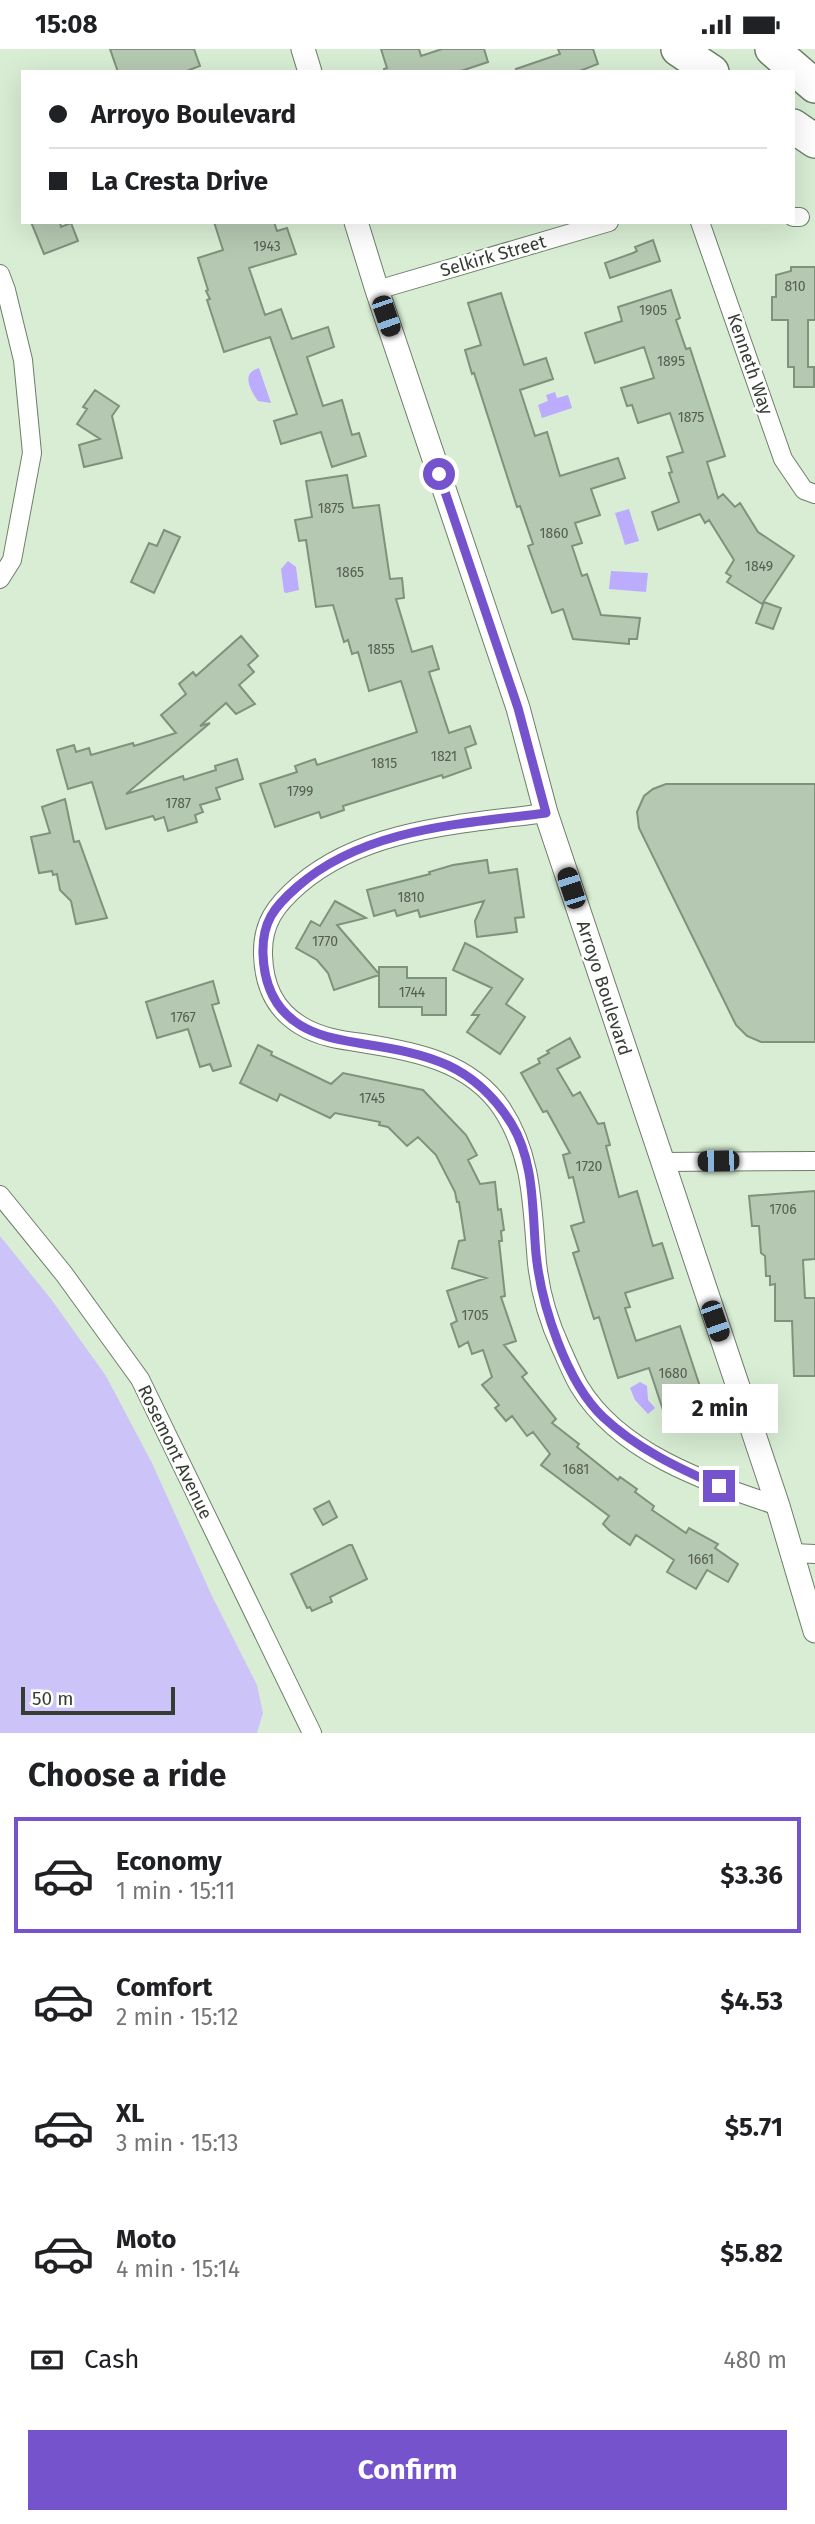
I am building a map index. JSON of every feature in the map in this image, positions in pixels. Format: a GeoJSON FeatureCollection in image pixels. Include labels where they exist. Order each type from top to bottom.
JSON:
{"type":"FeatureCollection","features":[{"type":"Feature","properties":{"kind":"highway"},"geometry":{"type":"LineString","coordinates":[[678,49],[709,70]]}},
{"type":"Feature","properties":{"kind":"highway"},"geometry":{"type":"LineString","coordinates":[[772,49],[815,86]]}},
{"type":"Feature","properties":{"kind":"highway"},"geometry":{"type":"LineString","coordinates":[[795,127],[815,141]]}},
{"type":"Feature","properties":{"kind":"street"},"geometry":{"type":"LineString","coordinates":[[303,49],[309,70]]}},
{"type":"Feature","properties":{"kind":"street","name":"Arroyo Boulevard"},"geometry":{"type":"LineString","coordinates":[[357,224],[518,708],[546,813],[662,1162],[778,1506],[804,1553],[815,1631]]}},
{"type":"Feature","properties":{"kind":"street","name":"Selkirk Street"},"geometry":{"type":"LineString","coordinates":[[377,290],[602,224]]}},
{"type":"Feature","properties":{"kind":"street","name":"Kenneth Way"},"geometry":{"type":"LineString","coordinates":[[701,224],[783,459],[804,490],[815,494]]}},
{"type":"Feature","properties":{"kind":"street"},"geometry":{"type":"LineString","coordinates":[[0,274],[23,360],[32,453],[12,561],[0,579]]}},
{"type":"Feature","properties":{"kind":"street"},"geometry":{"type":"LineString","coordinates":[[546,813],[404,835],[364,847],[328,863],[279,902],[268,920],[263,942],[263,968],[270,992],[282,1012],[301,1026],[330,1038],[425,1055],[454,1067],[481,1084],[514,1128],[524,1154],[534,1210],[536,1254],[544,1302],[579,1386],[602,1416],[634,1442],[699,1477],[778,1506]]}},
{"type":"Feature","properties":{"kind":"street"},"geometry":{"type":"LineString","coordinates":[[662,1162],[815,1161]]}},
{"type":"Feature","properties":{"kind":"street","name":"Rosemont Avenue"},"geometry":{"type":"LineString","coordinates":[[0,1195],[64,1274],[140,1379],[312,1733]]}},
{"type":"Feature","properties":{"kind":"shaded area"},"geometry":{"type":"Polygon","coordinates":[[[259,368],[271,403],[258,401],[250,387],[248,378],[253,370],[259,368]]]}},
{"type":"Feature","properties":{"kind":"shaded area"},"geometry":{"type":"Polygon","coordinates":[[[555,392],[557,398],[568,395],[572,408],[542,418],[538,405],[548,401],[546,395],[555,392]]]}},
{"type":"Feature","properties":{"kind":"shaded area"},"geometry":{"type":"Polygon","coordinates":[[[629,509],[639,541],[625,545],[615,513],[629,509]]]}},
{"type":"Feature","properties":{"kind":"shaded area"},"geometry":{"type":"Polygon","coordinates":[[[288,561],[296,567],[299,590],[286,593],[281,569],[288,561]]]}},
{"type":"Feature","properties":{"kind":"shaded area"},"geometry":{"type":"Polygon","coordinates":[[[611,571],[648,573],[646,592],[609,589],[611,571]]]}},
{"type":"Feature","properties":{"kind":"shaded area"},"geometry":{"type":"Polygon","coordinates":[[[0,1236],[51,1299],[106,1376],[152,1463],[212,1596],[257,1685],[263,1713],[257,1733],[0,1733],[0,1236]]]}},
{"type":"Feature","properties":{"kind":"shaded area"},"geometry":{"type":"Polygon","coordinates":[[[640,1382],[647,1386],[648,1400],[655,1408],[648,1414],[635,1400],[630,1388],[640,1382]]]}},
{"type":"Feature","properties":{"kind":"building"},"geometry":{"type":"Polygon","coordinates":[[[110,49],[194,49],[200,66],[189,70],[117,70],[110,49]]]}},
{"type":"Feature","properties":{"kind":"building"},"geometry":{"type":"Polygon","coordinates":[[[381,49],[419,49],[421,56],[442,49],[484,49],[488,62],[464,70],[384,70],[387,68],[381,49]]]}},
{"type":"Feature","properties":{"kind":"building"},"geometry":{"type":"Polygon","coordinates":[[[558,49],[593,49],[598,64],[582,70],[516,70],[516,69],[560,54],[558,49]]]}},
{"type":"Feature","properties":{"kind":"building"},"geometry":{"type":"Polygon","coordinates":[[[32,224],[60,224],[61,227],[71,224],[78,241],[44,254],[32,224]]]}},
{"type":"Feature","properties":{"kind":"building"},"geometry":{"type":"Polygon","coordinates":[[[215,224],[275,224],[277,231],[287,228],[296,254],[249,268],[265,315],[281,309],[292,339],[328,327],[334,347],[307,357],[323,406],[342,400],[352,435],[359,433],[366,456],[332,467],[321,432],[281,444],[274,421],[297,414],[270,337],[224,352],[207,300],[210,299],[198,258],[223,250],[215,224]]]}},
{"type":"Feature","properties":{"kind":"building"},"geometry":{"type":"Polygon","coordinates":[[[653,240],[660,261],[610,278],[605,263],[633,253],[637,251],[635,247],[653,240]]]}},
{"type":"Feature","properties":{"kind":"building"},"geometry":{"type":"Polygon","coordinates":[[[791,267],[815,267],[815,320],[808,320],[808,367],[814,367],[814,387],[794,387],[794,367],[788,367],[788,320],[772,320],[776,275],[791,271],[791,267]]]}},
{"type":"Feature","properties":{"kind":"building"},"geometry":{"type":"Polygon","coordinates":[[[671,290],[680,318],[676,320],[686,349],[690,348],[725,456],[707,462],[718,498],[723,494],[735,507],[740,503],[758,532],[794,556],[762,604],[727,582],[731,576],[726,573],[734,560],[709,520],[705,523],[700,514],[658,530],[652,512],[679,502],[669,473],[672,472],[667,457],[683,452],[670,413],[638,423],[632,405],[627,406],[621,388],[654,378],[644,347],[595,363],[585,333],[622,321],[618,307],[671,290]]]}},
{"type":"Feature","properties":{"kind":"building"},"geometry":{"type":"Polygon","coordinates":[[[501,293],[524,365],[546,358],[553,379],[520,390],[535,436],[547,432],[560,476],[618,458],[625,478],[591,489],[600,515],[575,523],[582,543],[572,546],[582,576],[587,574],[601,615],[640,618],[637,639],[629,639],[629,644],[573,639],[563,609],[552,613],[528,546],[533,544],[520,506],[517,507],[465,350],[481,345],[468,303],[501,293]]]}},
{"type":"Feature","properties":{"kind":"building"},"geometry":{"type":"Polygon","coordinates":[[[95,390],[119,406],[112,416],[122,458],[84,467],[79,445],[100,439],[77,424],[87,409],[83,407],[95,390]]]}},
{"type":"Feature","properties":{"kind":"building"},"geometry":{"type":"Polygon","coordinates":[[[347,475],[353,508],[379,505],[390,579],[402,578],[404,598],[396,599],[412,652],[432,646],[439,669],[429,672],[449,733],[470,726],[476,744],[465,748],[471,768],[343,806],[344,810],[321,818],[319,812],[275,827],[260,784],[297,772],[295,766],[315,759],[317,765],[417,732],[401,681],[369,691],[358,652],[352,654],[348,640],[344,642],[333,605],[316,607],[306,540],[299,541],[295,520],[312,517],[306,481],[347,475]]]}},
{"type":"Feature","properties":{"kind":"building"},"geometry":{"type":"Polygon","coordinates":[[[164,530],[180,537],[154,593],[131,582],[149,543],[157,546],[164,530]]]}},
{"type":"Feature","properties":{"kind":"building"},"geometry":{"type":"Polygon","coordinates":[[[764,602],[781,608],[773,629],[756,623],[764,602]]]}},
{"type":"Feature","properties":{"kind":"building"},"geometry":{"type":"Polygon","coordinates":[[[241,636],[258,656],[248,665],[254,672],[239,685],[255,704],[236,714],[226,703],[200,726],[210,723],[126,794],[183,776],[184,780],[216,770],[215,766],[237,759],[243,779],[216,788],[220,799],[200,805],[203,812],[195,815],[197,822],[168,831],[164,817],[155,820],[153,816],[106,829],[92,782],[68,789],[57,750],[74,745],[76,752],[89,748],[91,755],[176,733],[161,715],[186,694],[179,684],[193,672],[196,676],[241,636]]]}},
{"type":"Feature","properties":{"kind":"building"},"geometry":{"type":"Polygon","coordinates":[[[666,784],[815,784],[815,1042],[761,1042],[747,1036],[736,1025],[639,828],[637,812],[644,796],[666,784]]]}},
{"type":"Feature","properties":{"kind":"building"},"geometry":{"type":"Polygon","coordinates":[[[65,799],[74,842],[79,841],[107,918],[76,924],[71,901],[60,890],[57,874],[53,875],[52,871],[39,873],[31,837],[50,833],[42,807],[65,799]]]}},
{"type":"Feature","properties":{"kind":"building"},"geometry":{"type":"Polygon","coordinates":[[[487,860],[489,873],[517,869],[524,917],[515,918],[517,932],[477,937],[475,921],[484,901],[420,917],[418,910],[397,916],[395,910],[374,916],[367,890],[430,874],[429,872],[453,865],[487,860]]]}},
{"type":"Feature","properties":{"kind":"building"},"geometry":{"type":"Polygon","coordinates":[[[335,901],[366,918],[337,925],[379,974],[379,967],[407,967],[407,978],[446,978],[446,1015],[422,1015],[422,1007],[379,1007],[379,975],[334,990],[328,973],[317,960],[296,948],[311,921],[320,926],[335,901]]]}},
{"type":"Feature","properties":{"kind":"building"},"geometry":{"type":"Polygon","coordinates":[[[465,943],[523,979],[506,1004],[525,1017],[500,1054],[467,1032],[479,1015],[472,1015],[492,988],[453,970],[465,943]]]}},
{"type":"Feature","properties":{"kind":"building"},"geometry":{"type":"Polygon","coordinates":[[[213,981],[219,1003],[212,1005],[231,1066],[213,1071],[210,1064],[200,1067],[188,1029],[157,1038],[146,1002],[213,981]]]}},
{"type":"Feature","properties":{"kind":"building"},"geometry":{"type":"Polygon","coordinates":[[[570,1038],[580,1057],[557,1069],[573,1096],[580,1092],[598,1124],[604,1123],[610,1145],[606,1146],[619,1197],[637,1191],[653,1246],[662,1243],[673,1278],[625,1293],[630,1307],[625,1308],[636,1341],[680,1326],[708,1411],[668,1425],[649,1368],[618,1378],[599,1317],[594,1319],[573,1253],[579,1251],[571,1226],[584,1222],[573,1177],[569,1178],[563,1155],[570,1153],[547,1111],[543,1112],[521,1073],[540,1063],[538,1059],[549,1053],[547,1051],[570,1038]]]}},
{"type":"Feature","properties":{"kind":"building"},"geometry":{"type":"Polygon","coordinates":[[[258,1045],[272,1052],[271,1055],[331,1084],[343,1073],[423,1090],[466,1135],[477,1155],[468,1160],[480,1184],[495,1182],[498,1210],[501,1209],[504,1230],[501,1231],[502,1241],[499,1241],[505,1296],[501,1297],[516,1341],[504,1345],[527,1373],[522,1377],[556,1419],[552,1423],[579,1444],[577,1447],[618,1480],[620,1477],[637,1489],[635,1492],[654,1506],[652,1510],[686,1533],[689,1528],[718,1544],[715,1548],[738,1564],[728,1582],[707,1570],[696,1589],[667,1572],[674,1560],[636,1535],[630,1545],[610,1531],[603,1524],[609,1516],[541,1465],[550,1454],[533,1432],[527,1436],[512,1416],[506,1421],[495,1408],[499,1405],[482,1385],[492,1377],[483,1350],[472,1354],[468,1342],[459,1347],[451,1324],[457,1321],[447,1291],[486,1278],[452,1268],[459,1241],[465,1240],[459,1202],[436,1155],[418,1137],[407,1146],[388,1127],[379,1125],[380,1122],[335,1113],[330,1118],[280,1094],[277,1101],[240,1083],[258,1045]]]}},
{"type":"Feature","properties":{"kind":"building"},"geometry":{"type":"Polygon","coordinates":[[[815,1191],[815,1259],[803,1260],[805,1298],[815,1298],[815,1376],[794,1376],[792,1321],[775,1321],[775,1284],[770,1285],[770,1276],[766,1276],[759,1226],[752,1226],[749,1196],[815,1191]]]}},
{"type":"Feature","properties":{"kind":"building"},"geometry":{"type":"Polygon","coordinates":[[[329,1501],[337,1517],[323,1525],[314,1509],[329,1501]]]}},
{"type":"Feature","properties":{"kind":"building"},"geometry":{"type":"Polygon","coordinates":[[[352,1545],[367,1579],[330,1597],[332,1602],[312,1611],[310,1607],[307,1608],[291,1574],[352,1545]]]}},
{"type":"Feature","properties":{"kind":"route"},"geometry":{"type":"LineString","coordinates":[[439,474],[518,708],[546,813],[404,835],[364,847],[328,863],[279,902],[268,920],[263,942],[263,968],[270,992],[282,1012],[301,1026],[330,1038],[425,1055],[454,1067],[481,1084],[514,1128],[524,1154],[530,1179],[536,1254],[544,1302],[579,1386],[602,1416],[634,1442],[680,1469],[719,1486]]}}]}
